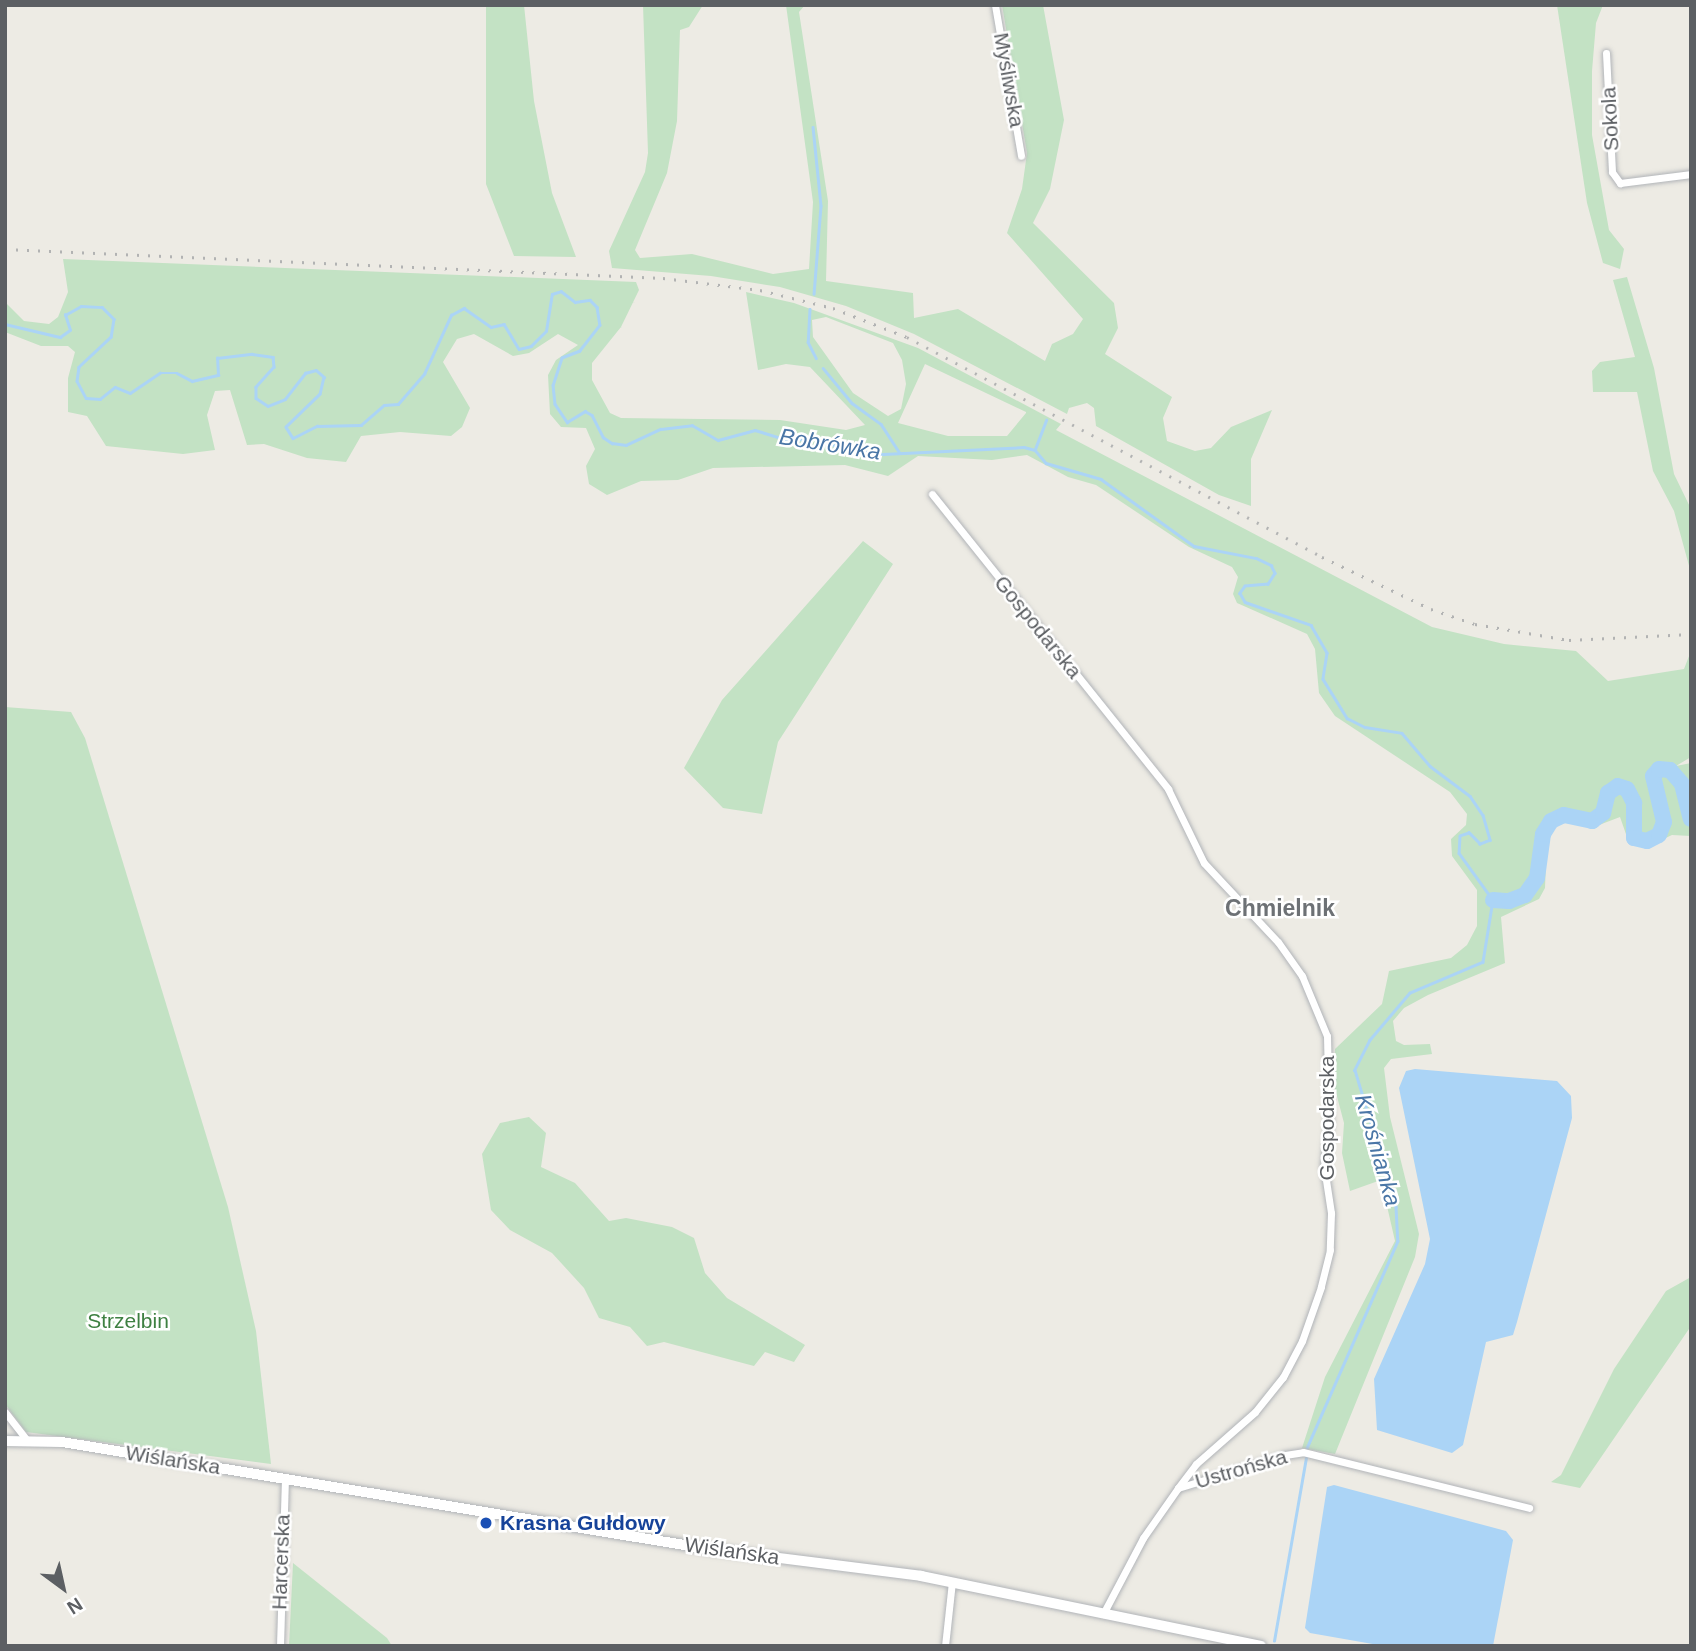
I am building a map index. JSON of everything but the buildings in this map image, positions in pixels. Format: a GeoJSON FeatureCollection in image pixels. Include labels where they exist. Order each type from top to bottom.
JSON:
{"type":"FeatureCollection","features":[{"type":"Feature","properties":{"kind":"street","name":"Myśliwska"},"geometry":{"type":"LineString","coordinates":[[995,5],[1021,156]]}},
{"type":"Feature","properties":{"kind":"street","name":"Sokola"},"geometry":{"type":"LineString","coordinates":[[1606,53],[1612,172],[1620,183],[1691,174]]}},
{"type":"Feature","properties":{"kind":"street","name":"Gospodarska"},"geometry":{"type":"LineString","coordinates":[[932,494],[1168,789],[1204,863],[1278,942],[1302,976],[1327,1036],[1329,1121],[1324,1167],[1331,1213],[1330,1250],[1321,1287],[1302,1341],[1283,1377],[1255,1412],[1196,1465],[1178,1488]]}},
{"type":"Feature","properties":{"kind":"street"},"geometry":{"type":"LineString","coordinates":[[5,1412],[31,1440]]}},
{"type":"Feature","properties":{"kind":"street","name":"Wiślańska"},"geometry":{"type":"LineString","coordinates":[[5,1441],[31,1440],[694,1546],[952,1582],[1261,1646]]}},
{"type":"Feature","properties":{"kind":"street","name":"Ustrońska"},"geometry":{"type":"LineString","coordinates":[[1103,1614],[1143,1538],[1178,1488],[1307,1453],[1529,1508]]}},
{"type":"Feature","properties":{"kind":"street","name":"Harcerska"},"geometry":{"type":"LineString","coordinates":[[279,1646],[285,1479]]}},
{"type":"Feature","properties":{"kind":"street"},"geometry":{"type":"LineString","coordinates":[[945,1646],[952,1582]]}},
{"type":"Feature","properties":{"kind":"green space"},"geometry":{"type":"Polygon","coordinates":[[[486,5],[524,5],[534,101],[552,193],[576,257],[514,256],[486,184],[486,5]]]}},
{"type":"Feature","properties":{"kind":"green space"},"geometry":{"type":"Polygon","coordinates":[[[643,5],[703,5],[689,27],[680,30],[677,121],[667,173],[635,250],[640,258],[692,254],[773,274],[809,269],[813,202],[786,5],[805,5],[799,12],[828,201],[826,281],[913,293],[914,318],[958,309],[1045,361],[1052,344],[1073,334],[1083,319],[1007,233],[1022,189],[1027,153],[1002,5],[1043,5],[1064,120],[1050,189],[1033,223],[1114,303],[1118,328],[1105,354],[1172,397],[1163,418],[1167,441],[1195,451],[1211,448],[1231,427],[1272,410],[1251,459],[1251,506],[1219,495],[1096,426],[1094,408],[1087,403],[1069,408],[1067,414],[914,334],[846,306],[780,287],[711,276],[612,268],[609,251],[645,172],[648,153],[643,5]]]}},
{"type":"Feature","properties":{"kind":"green space"},"geometry":{"type":"Polygon","coordinates":[[[1557,5],[1603,5],[1596,23],[1592,71],[1592,135],[1609,230],[1624,249],[1620,269],[1603,263],[1587,203],[1557,5]]]}},
{"type":"Feature","properties":{"kind":"green space"},"geometry":{"type":"Polygon","coordinates":[[[63,259],[636,282],[639,290],[621,327],[592,363],[592,380],[610,413],[621,418],[780,420],[846,430],[865,425],[810,367],[786,364],[758,370],[746,292],[794,303],[918,348],[1061,424],[1056,430],[1432,627],[1504,644],[1576,651],[1608,681],[1684,669],[1691,651],[1691,757],[1676,766],[1691,763],[1691,836],[1672,835],[1644,848],[1627,837],[1620,817],[1599,825],[1565,820],[1555,825],[1547,835],[1545,888],[1539,899],[1501,917],[1505,963],[1428,995],[1404,1008],[1393,1021],[1396,1041],[1404,1045],[1430,1044],[1432,1054],[1391,1059],[1384,1068],[1390,1117],[1419,1234],[1415,1257],[1335,1454],[1302,1448],[1325,1377],[1395,1241],[1381,1180],[1350,1191],[1342,1153],[1344,1123],[1334,1085],[1335,1049],[1382,1004],[1389,971],[1451,958],[1467,945],[1477,926],[1477,890],[1452,856],[1451,839],[1466,825],[1467,814],[1450,792],[1335,716],[1319,693],[1315,649],[1307,634],[1237,603],[1233,594],[1238,577],[1232,567],[1189,547],[1096,485],[1068,477],[1027,455],[992,460],[918,456],[888,476],[845,465],[713,468],[678,480],[641,481],[607,495],[589,484],[586,466],[595,449],[586,428],[561,427],[550,414],[548,375],[556,360],[578,345],[558,334],[529,353],[513,356],[474,334],[457,339],[443,362],[470,408],[462,427],[451,436],[400,432],[361,436],[346,462],[307,458],[264,444],[247,445],[230,390],[215,391],[207,415],[215,450],[183,454],[106,446],[87,416],[68,412],[68,378],[75,352],[68,346],[41,346],[5,332],[5,302],[24,321],[49,324],[58,317],[68,292],[63,259]],[[826,317],[812,320],[813,337],[853,393],[888,416],[901,409],[906,384],[902,360],[893,343],[826,317]],[[925,364],[898,423],[948,436],[1007,436],[1026,413],[1026,412],[925,364]]]}},
{"type":"Feature","properties":{"kind":"green space"},"geometry":{"type":"Polygon","coordinates":[[[1627,277],[1654,368],[1674,474],[1691,509],[1691,573],[1674,511],[1653,471],[1637,392],[1593,392],[1592,371],[1600,362],[1635,357],[1613,280],[1627,277]]]}},
{"type":"Feature","properties":{"kind":"green space"},"geometry":{"type":"Polygon","coordinates":[[[863,541],[893,564],[778,742],[762,814],[723,808],[684,768],[722,700],[863,541]]]}},
{"type":"Feature","properties":{"kind":"green space","name":"Strzelbin"},"geometry":{"type":"Polygon","coordinates":[[[5,707],[71,712],[85,738],[228,1207],[256,1331],[271,1464],[26,1432],[5,1404],[5,707]]]}},
{"type":"Feature","properties":{"kind":"green space"},"geometry":{"type":"Polygon","coordinates":[[[529,1117],[546,1133],[541,1167],[575,1183],[609,1221],[626,1218],[672,1227],[694,1238],[705,1273],[727,1298],[805,1345],[794,1362],[765,1352],[754,1366],[664,1342],[647,1346],[630,1327],[599,1318],[584,1288],[552,1253],[510,1230],[491,1210],[482,1154],[500,1123],[529,1117]]]}},
{"type":"Feature","properties":{"kind":"green space"},"geometry":{"type":"Polygon","coordinates":[[[1691,1277],[1691,1326],[1580,1488],[1551,1482],[1561,1475],[1614,1369],[1666,1291],[1691,1277]]]}},
{"type":"Feature","properties":{"kind":"green space"},"geometry":{"type":"Polygon","coordinates":[[[293,1563],[387,1638],[392,1646],[289,1646],[293,1563]]]}},
{"type":"Feature","properties":{"kind":"water"},"geometry":{"type":"Polygon","coordinates":[[[1415,1069],[1557,1081],[1571,1096],[1572,1118],[1513,1335],[1486,1342],[1463,1445],[1452,1453],[1377,1430],[1374,1379],[1425,1264],[1430,1239],[1399,1088],[1406,1071],[1415,1069]]]}},
{"type":"Feature","properties":{"kind":"water"},"geometry":{"type":"Polygon","coordinates":[[[1334,1485],[1506,1531],[1513,1540],[1493,1646],[1384,1646],[1310,1633],[1305,1628],[1327,1487],[1334,1485]]]}},
{"type":"Feature","properties":{"kind":"waterway"},"geometry":{"type":"LineString","coordinates":[[813,127],[821,206],[814,294]]}},
{"type":"Feature","properties":{"kind":"waterway","name":"Bobrówka"},"geometry":{"type":"LineString","coordinates":[[5,324],[60,337],[70,330],[65,315],[81,306],[102,307],[114,319],[111,337],[79,367],[77,381],[86,398],[100,399],[115,387],[130,393],[160,373],[177,373],[192,381],[218,375],[217,358],[252,354],[273,357],[274,367],[256,387],[256,398],[268,406],[285,399],[305,373],[316,370],[324,377],[320,394],[286,427],[293,438],[317,426],[361,425],[384,405],[398,404],[424,374],[451,315],[464,308],[491,327],[504,324],[519,349],[531,346],[546,331],[552,294],[561,291],[575,302],[590,300],[597,307],[600,325],[580,351],[562,358],[553,385],[555,404],[567,422],[585,411],[592,415],[603,437],[612,443],[626,445],[661,429],[692,425],[718,440],[755,430],[787,440],[822,438],[837,447],[883,454],[1024,447],[1035,450],[1046,463],[1101,479],[1194,546],[1256,558],[1271,565],[1275,573],[1268,584],[1245,586],[1240,593],[1245,602],[1311,625],[1327,653],[1323,679],[1347,718],[1365,727],[1402,733],[1430,766],[1470,796],[1483,815],[1490,840],[1480,844],[1469,833],[1460,836],[1459,853],[1493,900],[1483,962],[1410,993],[1370,1040],[1355,1070],[1396,1207],[1398,1241],[1307,1448]]}},
{"type":"Feature","properties":{"kind":"waterway"},"geometry":{"type":"LineString","coordinates":[[810,309],[808,342],[816,358]]}},
{"type":"Feature","properties":{"kind":"waterway"},"geometry":{"type":"LineString","coordinates":[[823,368],[852,403],[881,424],[899,452]]}},
{"type":"Feature","properties":{"kind":"waterway"},"geometry":{"type":"LineString","coordinates":[[1035,449],[1046,420]]}},
{"type":"Feature","properties":{"kind":"waterway","name":"Bobrówka"},"geometry":{"type":"LineString","coordinates":[[1493,900],[1509,901],[1525,895],[1537,878],[1543,834],[1551,821],[1564,815],[1592,821],[1603,813],[1608,793],[1618,786],[1627,789],[1634,803],[1634,838],[1647,841],[1659,835],[1664,822],[1653,776],[1659,769],[1670,770],[1682,784],[1691,819]]}},
{"type":"Feature","properties":{"kind":"waterway","name":"Krośnianka"},"geometry":{"type":"LineString","coordinates":[[1274,1641],[1306,1458]]}},
{"type":"Feature","properties":{"kind":"railway"},"geometry":{"type":"LineString","coordinates":[[5,249],[663,278],[760,290],[833,308],[907,337],[1322,557],[1431,609],[1475,624],[1569,640],[1691,634]]}},
{"type":"Feature","properties":{"kind":"place","name":"Krasna Gułdowy"},"geometry":{"type":"Point","coordinates":[486,1523]}},
{"type":"Feature","properties":{"kind":"district","name":"Chmielnik"},"geometry":{"type":"Point","coordinates":[1280,908]}}]}
